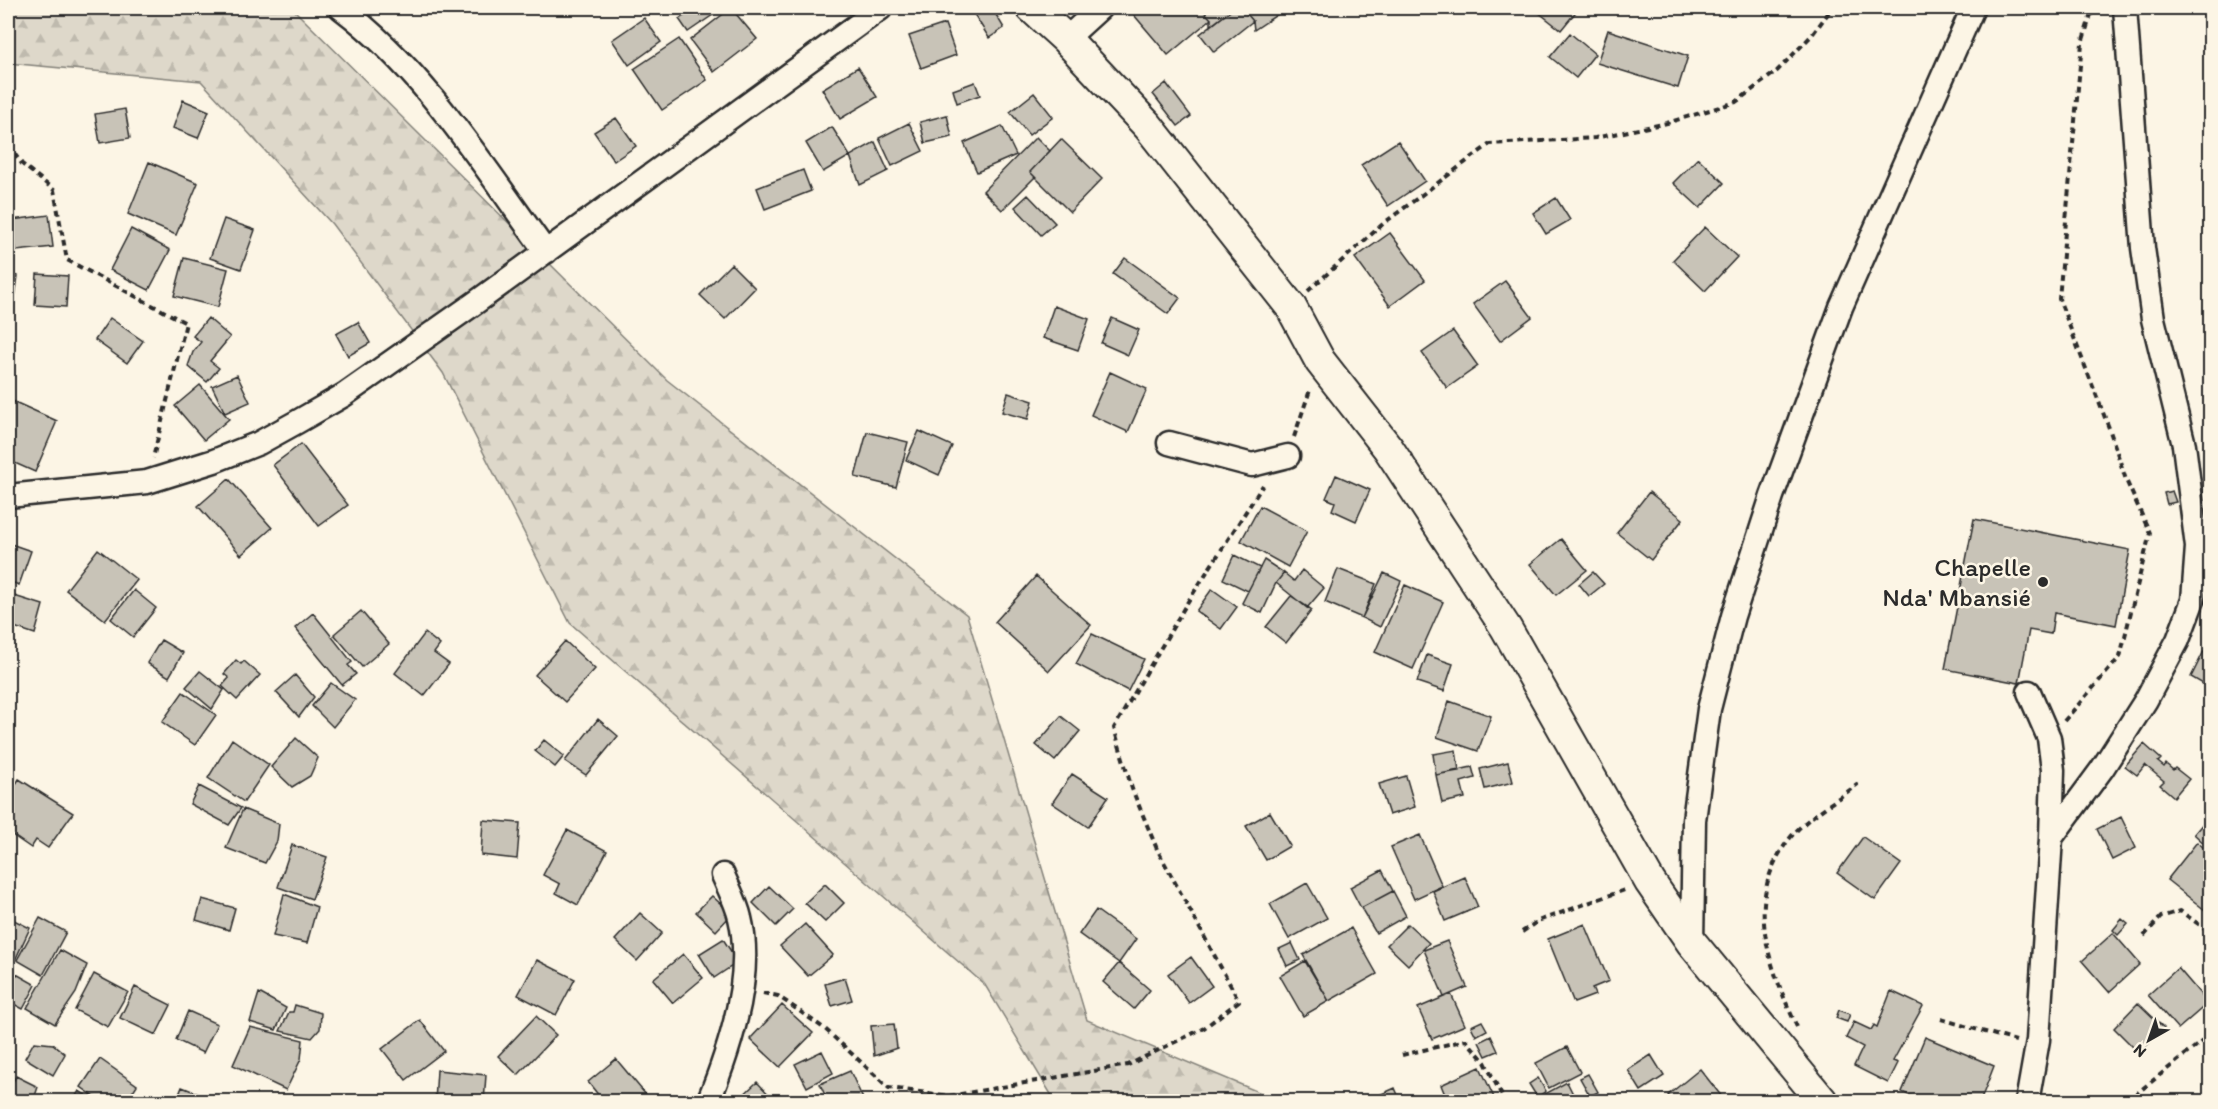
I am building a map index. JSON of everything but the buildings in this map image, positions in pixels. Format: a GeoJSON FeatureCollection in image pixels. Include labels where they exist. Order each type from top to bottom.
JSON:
{"type":"FeatureCollection","features":[{"type":"Feature","properties":{"kind":"main road"},"geometry":{"type":"LineString","coordinates":[[1032,8],[1066,39],[1148,126],[1291,307],[1320,361],[1388,448],[1506,627],[1650,882],[1692,942],[1823,1101]]}},
{"type":"Feature","properties":{"kind":"street"},"geometry":{"type":"LineString","coordinates":[[341,8],[376,34],[424,84],[546,252]]}},
{"type":"Feature","properties":{"kind":"street"},"geometry":{"type":"LineString","coordinates":[[8,496],[147,482],[214,461],[260,443],[400,356],[881,8]]}},
{"type":"Feature","properties":{"kind":"street"},"geometry":{"type":"LineString","coordinates":[[1066,39],[1100,8]]}},
{"type":"Feature","properties":{"kind":"street"},"geometry":{"type":"LineString","coordinates":[[1692,942],[1694,820],[1709,709],[1733,616],[1772,496],[1841,307],[1972,8]]}},
{"type":"Feature","properties":{"kind":"street"},"geometry":{"type":"LineString","coordinates":[[2051,838],[2102,769],[2146,700],[2178,640],[2193,600],[2197,548],[2184,446],[2153,319],[2144,248],[2125,8]]}},
{"type":"Feature","properties":{"kind":"street"},"geometry":{"type":"LineString","coordinates":[[1169,443],[1252,465],[1288,456]]}},
{"type":"Feature","properties":{"kind":"street"},"geometry":{"type":"LineString","coordinates":[[2027,1101],[2038,1040],[2053,770],[2049,738],[2029,692]]}},
{"type":"Feature","properties":{"kind":"street"},"geometry":{"type":"LineString","coordinates":[[708,1101],[717,1080],[742,990],[745,961],[740,918],[723,875]]}},
{"type":"Feature","properties":{"kind":"path"},"geometry":{"type":"LineString","coordinates":[[1291,307],[1384,223],[1490,144],[1595,138],[1667,123],[1736,102],[1777,71],[1812,35],[1832,8]]}},
{"type":"Feature","properties":{"kind":"path"},"geometry":{"type":"LineString","coordinates":[[2049,738],[2120,657],[2150,533],[2126,480],[2109,428],[2059,299],[2079,63],[2082,43],[2093,8]]}},
{"type":"Feature","properties":{"kind":"path"},"geometry":{"type":"LineString","coordinates":[[8,145],[22,164],[54,190],[67,260],[186,323],[147,482]]}},
{"type":"Feature","properties":{"kind":"path"},"geometry":{"type":"LineString","coordinates":[[742,990],[778,996],[825,1029],[889,1088],[950,1096],[1128,1065],[1204,1028],[1239,1001],[1157,849],[1132,789],[1114,728],[1194,593],[1270,474],[1288,456],[1320,361]]}},
{"type":"Feature","properties":{"kind":"path"},"geometry":{"type":"LineString","coordinates":[[1798,1030],[1773,973],[1763,933],[1764,896],[1775,863],[1790,838],[1858,784]]}},
{"type":"Feature","properties":{"kind":"path"},"geometry":{"type":"LineString","coordinates":[[1522,932],[1538,921],[1650,882]]}},
{"type":"Feature","properties":{"kind":"path"},"geometry":{"type":"LineString","coordinates":[[2144,936],[2161,917],[2180,911],[2211,932]]}},
{"type":"Feature","properties":{"kind":"path"},"geometry":{"type":"LineString","coordinates":[[1941,1019],[2022,1043],[2038,1040]]}},
{"type":"Feature","properties":{"kind":"path"},"geometry":{"type":"LineString","coordinates":[[2126,1101],[2211,1035]]}},
{"type":"Feature","properties":{"kind":"path"},"geometry":{"type":"LineString","coordinates":[[1402,1055],[1466,1040],[1485,1062],[1505,1101]]}},
{"type":"Feature","properties":{"kind":"green space"},"geometry":{"type":"Polygon","coordinates":[[[8,8],[292,8],[667,380],[967,615],[1087,1020],[1280,1101],[1055,1101],[985,985],[570,623],[443,373],[332,224],[201,81],[8,63],[8,8]]]}},
{"type":"Feature","properties":{"kind":"place","name":"Chapelle Nda' Mbansié"},"geometry":{"type":"Point","coordinates":[2043,582]}}]}
